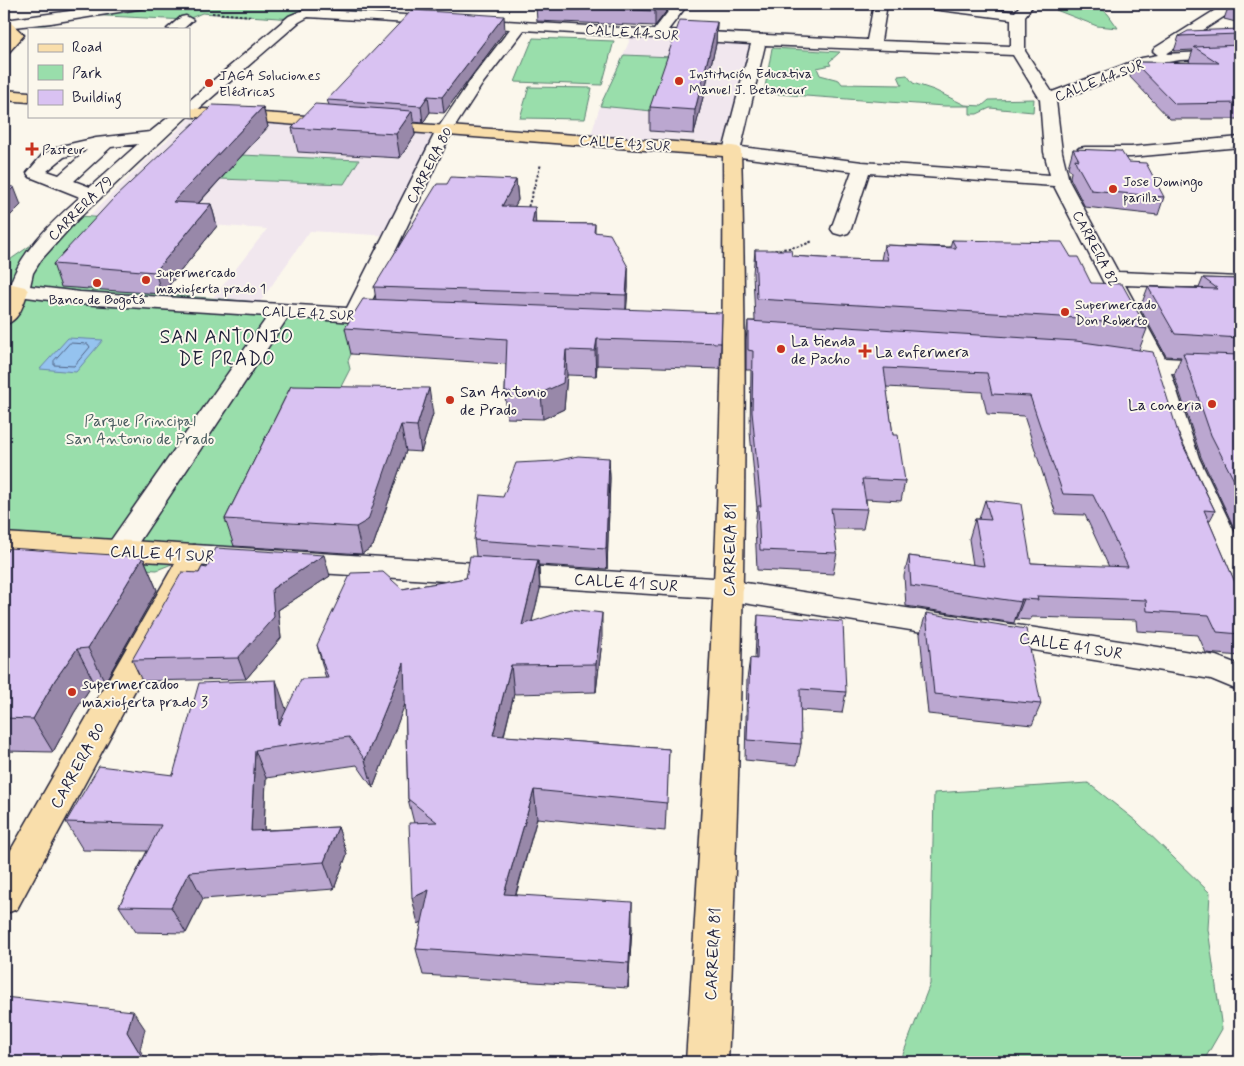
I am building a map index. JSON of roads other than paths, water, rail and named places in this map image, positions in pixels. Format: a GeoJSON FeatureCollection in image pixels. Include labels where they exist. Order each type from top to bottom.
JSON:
{"type":"FeatureCollection","features":[{"type":"Feature","properties":{"kind":"main road"},"geometry":{"type":"LineString","coordinates":[[4,24],[25,31]]}},
{"type":"Feature","properties":{"kind":"main road"},"geometry":{"type":"LineString","coordinates":[[4,49],[25,31]]}},
{"type":"Feature","properties":{"kind":"main road"},"geometry":{"type":"LineString","coordinates":[[4,95],[28,97]]}},
{"type":"Feature","properties":{"kind":"main road","name":"CALLE 43 SUR"},"geometry":{"type":"LineString","coordinates":[[190,113],[732,151]]}},
{"type":"Feature","properties":{"kind":"main road","name":"CARRERA 81"},"geometry":{"type":"LineString","coordinates":[[707,1062],[729,590],[734,331],[732,151]]}},
{"type":"Feature","properties":{"kind":"main road","name":"CARRERA 79"},"geometry":{"type":"LineString","coordinates":[[4,318],[10,312],[11,289]]}},
{"type":"Feature","properties":{"kind":"main road","name":"CALLE 41 SUR"},"geometry":{"type":"LineString","coordinates":[[4,542],[194,555]]}},
{"type":"Feature","properties":{"kind":"main road","name":"CARRERA 80"},"geometry":{"type":"LineString","coordinates":[[4,897],[194,555]]}},
{"type":"Feature","properties":{"kind":"street"},"geometry":{"type":"LineString","coordinates":[[4,24],[51,19],[116,6],[144,4]]}},
{"type":"Feature","properties":{"kind":"street"},"geometry":{"type":"LineString","coordinates":[[658,34],[681,4]]}},
{"type":"Feature","properties":{"kind":"street"},"geometry":{"type":"LineString","coordinates":[[873,45],[881,4]]}},
{"type":"Feature","properties":{"kind":"street"},"geometry":{"type":"LineString","coordinates":[[924,4],[1023,10],[1018,51]]}},
{"type":"Feature","properties":{"kind":"street"},"geometry":{"type":"LineString","coordinates":[[1147,61],[1167,46],[1234,4]]}},
{"type":"Feature","properties":{"kind":"street","name":"CALLE 44 SUR"},"geometry":{"type":"LineString","coordinates":[[190,108],[300,16],[521,25],[759,40],[1018,51]]}},
{"type":"Feature","properties":{"kind":"street"},"geometry":{"type":"LineString","coordinates":[[32,28],[51,19]]}},
{"type":"Feature","properties":{"kind":"street"},"geometry":{"type":"LineString","coordinates":[[175,28],[186,20]]}},
{"type":"Feature","properties":{"kind":"street","name":"CARRERA 80"},"geometry":{"type":"LineString","coordinates":[[354,316],[444,131],[477,81],[521,25]]}},
{"type":"Feature","properties":{"kind":"street","name":"CARRERA 81"},"geometry":{"type":"LineString","coordinates":[[732,151],[759,40]]}},
{"type":"Feature","properties":{"kind":"street","name":"CARRERA 82"},"geometry":{"type":"LineString","coordinates":[[1018,51],[1048,99],[1054,152],[1060,181],[1113,278],[1157,365],[1186,458],[1240,573]]}},
{"type":"Feature","properties":{"kind":"street","name":"CALLE 44 SUR"},"geometry":{"type":"LineString","coordinates":[[1048,99],[1147,61],[1180,56],[1240,54]]}},
{"type":"Feature","properties":{"kind":"street","name":"CARRERA 79"},"geometry":{"type":"LineString","coordinates":[[11,289],[32,257],[92,195],[155,136],[178,118]]}},
{"type":"Feature","properties":{"kind":"street"},"geometry":{"type":"LineString","coordinates":[[92,195],[36,173],[59,152],[65,149],[155,136]]}},
{"type":"Feature","properties":{"kind":"street"},"geometry":{"type":"LineString","coordinates":[[62,182],[106,142]]}},
{"type":"Feature","properties":{"kind":"street"},"geometry":{"type":"LineString","coordinates":[[1054,152],[1131,152],[1240,142]]}},
{"type":"Feature","properties":{"kind":"street","name":"CALLE 43 SUR"},"geometry":{"type":"LineString","coordinates":[[732,151],[862,167],[1060,181]]}},
{"type":"Feature","properties":{"kind":"street"},"geometry":{"type":"LineString","coordinates":[[841,229],[862,167]]}},
{"type":"Feature","properties":{"kind":"street"},"geometry":{"type":"LineString","coordinates":[[1113,278],[1240,283]]}},
{"type":"Feature","properties":{"kind":"street","name":"CALLE 42 SUR"},"geometry":{"type":"LineString","coordinates":[[11,289],[80,298],[281,312],[412,318]]}},
{"type":"Feature","properties":{"kind":"street"},"geometry":{"type":"LineString","coordinates":[[120,550],[281,312]]}},
{"type":"Feature","properties":{"kind":"street"},"geometry":{"type":"LineString","coordinates":[[1099,356],[1157,365],[1240,369]]}},
{"type":"Feature","properties":{"kind":"street","name":"CALLE 41 SUR"},"geometry":{"type":"LineString","coordinates":[[194,555],[713,588],[1216,668],[1240,678]]}},
{"type":"Feature","properties":{"kind":"water"},"geometry":{"type":"Polygon","coordinates":[[[68,338],[103,340],[76,372],[40,369],[68,338]]]}},
{"type":"Feature","properties":{"kind":"place","name":"Institución Educativa Manuel J. Betancur"},"geometry":{"type":"Point","coordinates":[679,81]}},
{"type":"Feature","properties":{"kind":"place","name":"JAGA Soluciones Eléctricas"},"geometry":{"type":"Point","coordinates":[209,83]}},
{"type":"Feature","properties":{"kind":"place","name":"Pasteur"},"geometry":{"type":"Point","coordinates":[32,149]}},
{"type":"Feature","properties":{"kind":"place","name":"Jose Domingo parilla"},"geometry":{"type":"Point","coordinates":[1113,189]}},
{"type":"Feature","properties":{"kind":"place","name":"supermercado maxioferta prado 1"},"geometry":{"type":"Point","coordinates":[146,280]}},
{"type":"Feature","properties":{"kind":"place","name":"Banco de Bogotá"},"geometry":{"type":"Point","coordinates":[97,283]}},
{"type":"Feature","properties":{"kind":"place","name":"Supermercado Don Roberto"},"geometry":{"type":"Point","coordinates":[1065,312]}},
{"type":"Feature","properties":{"kind":"place","name":"La tienda de Pacho"},"geometry":{"type":"Point","coordinates":[781,349]}},
{"type":"Feature","properties":{"kind":"place","name":"La enfermera"},"geometry":{"type":"Point","coordinates":[865,351]}},
{"type":"Feature","properties":{"kind":"place","name":"San Antonio de Prado"},"geometry":{"type":"Point","coordinates":[450,400]}},
{"type":"Feature","properties":{"kind":"place","name":"La coneria"},"geometry":{"type":"Point","coordinates":[1212,404]}},
{"type":"Feature","properties":{"kind":"place","name":"supermercadoo maxioferta prado 3"},"geometry":{"type":"Point","coordinates":[72,692]}},
{"type":"Feature","properties":{"kind":"district","name":"SAN ANTONIO DE PRADO"},"geometry":{"type":"Point","coordinates":[227,347]}},
{"type":"Feature","properties":{"kind":"park label","name":"Parque Principal San Antonio de Prado"},"geometry":{"type":"Point","coordinates":[140,429]}}]}
